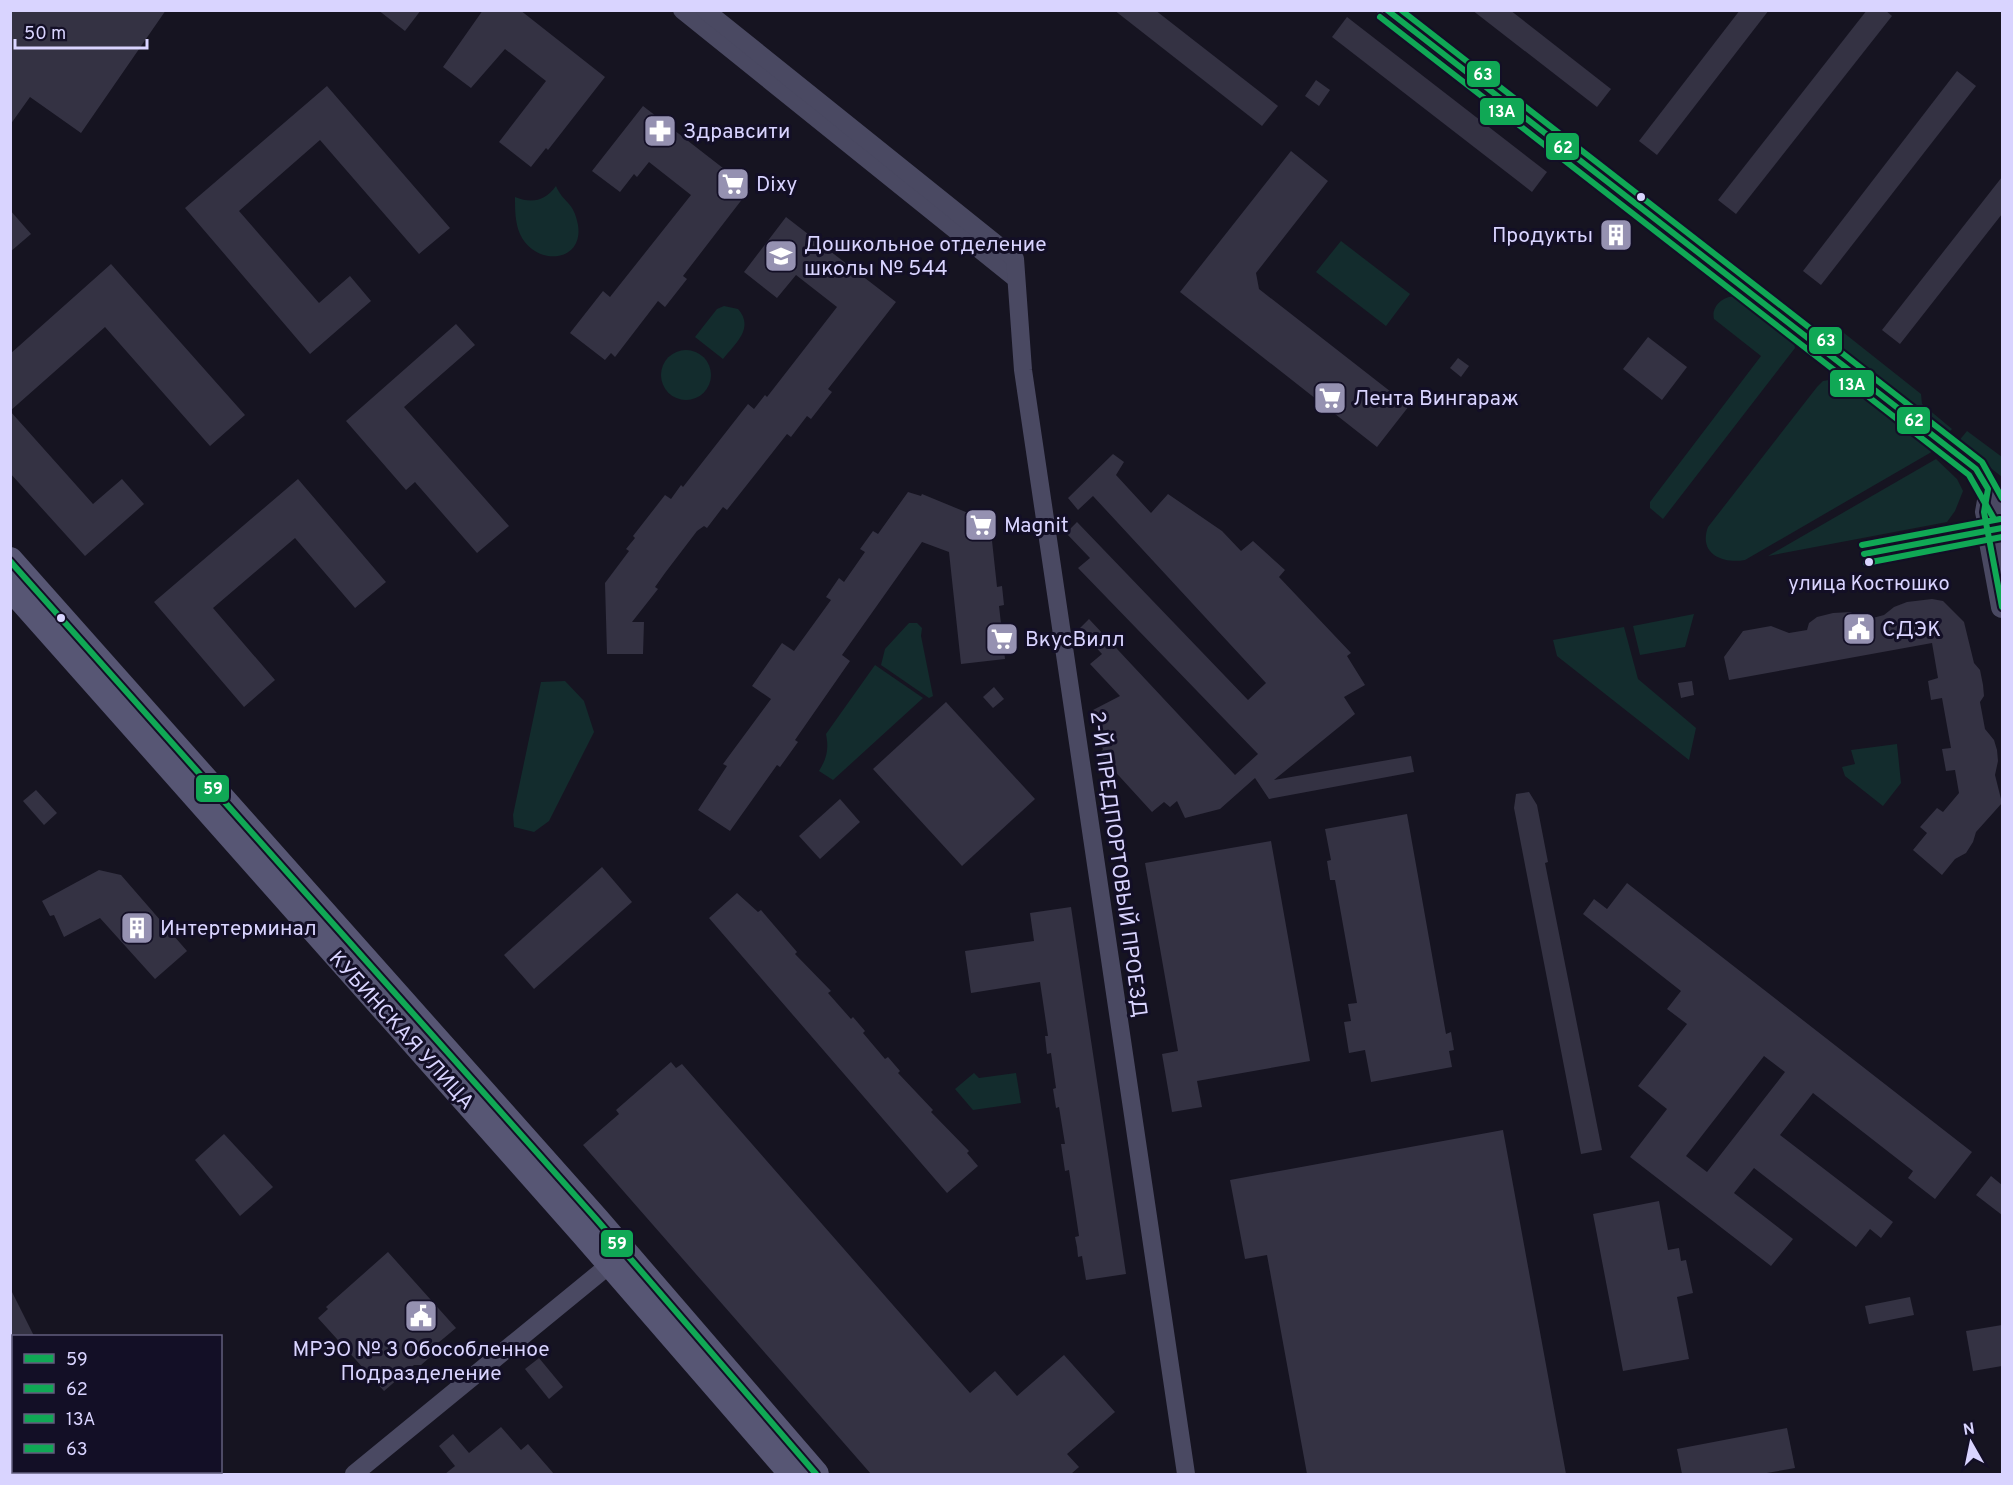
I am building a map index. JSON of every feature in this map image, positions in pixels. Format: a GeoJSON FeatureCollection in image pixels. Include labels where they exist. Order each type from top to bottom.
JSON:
{"type":"FeatureCollection","features":[{"type":"Feature","properties":{"kind":"main road","name":"КУБИНСКАЯ УЛИЦА"},"geometry":{"type":"LineString","coordinates":[[10,560],[618,1258],[792,1474]]}},
{"type":"Feature","properties":{"kind":"main road","name":"КУБИНСКАЯ УЛИЦА"},"geometry":{"type":"LineString","coordinates":[[10,588],[816,1474]]}},
{"type":"Feature","properties":{"kind":"street"},"geometry":{"type":"LineString","coordinates":[[682,10],[1015,278]]}},
{"type":"Feature","properties":{"kind":"street","name":"2-Й ПРЕДПОРТОВЫЙ ПРОЕЗД"},"geometry":{"type":"LineString","coordinates":[[705,10],[1015,259],[1023,370],[1186,1474]]}},
{"type":"Feature","properties":{"kind":"street"},"geometry":{"type":"LineString","coordinates":[[1386,10],[1976,470],[1988,489],[1984,512],[1998,525],[2002,607]]}},
{"type":"Feature","properties":{"kind":"street"},"geometry":{"type":"LineString","coordinates":[[354,1474],[618,1258]]}},
{"type":"Feature","properties":{"kind":"green space"},"geometry":{"type":"Polygon","coordinates":[[[556,186],[574,211],[578,225],[578,238],[574,247],[566,253],[547,256],[527,245],[520,234],[516,221],[515,197],[538,200],[556,186]]]}},
{"type":"Feature","properties":{"kind":"green space"},"geometry":{"type":"Polygon","coordinates":[[[1341,241],[1410,294],[1386,326],[1316,272],[1341,241]]]}},
{"type":"Feature","properties":{"kind":"green space"},"geometry":{"type":"Polygon","coordinates":[[[1734,296],[1793,339],[1795,348],[1663,519],[1650,508],[1650,502],[1761,356],[1714,319],[1714,310],[1718,303],[1734,296]]]}},
{"type":"Feature","properties":{"kind":"green space"},"geometry":{"type":"Polygon","coordinates":[[[724,306],[738,309],[745,323],[738,342],[723,359],[695,337],[717,309],[724,306]]]}},
{"type":"Feature","properties":{"kind":"green space"},"geometry":{"type":"Polygon","coordinates":[[[1844,333],[1921,394],[1922,404],[1952,429],[1947,434],[1835,345],[1844,333]]]}},
{"type":"Feature","properties":{"kind":"green space"},"geometry":{"type":"Polygon","coordinates":[[[686,350],[704,357],[711,375],[704,393],[686,400],[668,393],[661,375],[668,357],[686,350]]]}},
{"type":"Feature","properties":{"kind":"green space"},"geometry":{"type":"Polygon","coordinates":[[[1835,379],[1851,384],[1935,450],[1745,560],[1729,560],[1714,555],[1706,544],[1708,527],[1817,387],[1823,381],[1835,379]]]}},
{"type":"Feature","properties":{"kind":"green space"},"geometry":{"type":"Polygon","coordinates":[[[1967,431],[2002,457],[2002,477],[1958,442],[1967,431]]]}},
{"type":"Feature","properties":{"kind":"green space"},"geometry":{"type":"Polygon","coordinates":[[[1936,459],[1957,479],[1963,491],[1955,511],[1947,522],[1768,556],[1936,459]]]}},
{"type":"Feature","properties":{"kind":"green space"},"geometry":{"type":"Polygon","coordinates":[[[1694,614],[1685,647],[1640,655],[1633,626],[1694,614]]]}},
{"type":"Feature","properties":{"kind":"green space"},"geometry":{"type":"Polygon","coordinates":[[[909,623],[917,623],[922,628],[921,636],[933,696],[929,698],[881,665],[885,649],[909,623]]]}},
{"type":"Feature","properties":{"kind":"green space"},"geometry":{"type":"Polygon","coordinates":[[[1624,627],[1638,679],[1696,728],[1689,760],[1557,656],[1553,640],[1624,627]]]}},
{"type":"Feature","properties":{"kind":"green space"},"geometry":{"type":"Polygon","coordinates":[[[875,665],[923,698],[833,780],[819,771],[827,753],[826,734],[875,665]]]}},
{"type":"Feature","properties":{"kind":"green space"},"geometry":{"type":"Polygon","coordinates":[[[565,681],[584,701],[594,732],[549,821],[534,832],[514,827],[513,815],[541,682],[565,681]]]}},
{"type":"Feature","properties":{"kind":"green space"},"geometry":{"type":"Polygon","coordinates":[[[1897,744],[1901,783],[1883,806],[1845,776],[1842,767],[1855,764],[1851,750],[1897,744]]]}},
{"type":"Feature","properties":{"kind":"green space"},"geometry":{"type":"Polygon","coordinates":[[[974,1073],[979,1078],[1016,1073],[1021,1103],[973,1110],[955,1089],[974,1073]]]}},
{"type":"Feature","properties":{"kind":"building"},"geometry":{"type":"Polygon","coordinates":[[[10,10],[166,10],[81,133],[30,97],[10,125],[10,10]]]}},
{"type":"Feature","properties":{"kind":"building"},"geometry":{"type":"Polygon","coordinates":[[[378,10],[421,10],[405,31],[378,10]]]}},
{"type":"Feature","properties":{"kind":"building"},"geometry":{"type":"Polygon","coordinates":[[[483,10],[520,10],[605,77],[548,150],[546,148],[531,167],[499,142],[546,81],[505,49],[471,88],[443,67],[483,10]]]}},
{"type":"Feature","properties":{"kind":"building"},"geometry":{"type":"Polygon","coordinates":[[[1114,10],[1155,10],[1278,106],[1262,126],[1114,10]]]}},
{"type":"Feature","properties":{"kind":"building"},"geometry":{"type":"Polygon","coordinates":[[[1472,10],[1510,10],[1611,89],[1597,107],[1472,10]]]}},
{"type":"Feature","properties":{"kind":"building"},"geometry":{"type":"Polygon","coordinates":[[[1740,10],[1769,10],[1657,155],[1639,141],[1740,10]]]}},
{"type":"Feature","properties":{"kind":"building"},"geometry":{"type":"Polygon","coordinates":[[[1867,10],[1885,10],[1892,16],[1736,214],[1718,200],[1867,10]]]}},
{"type":"Feature","properties":{"kind":"building"},"geometry":{"type":"Polygon","coordinates":[[[1347,17],[1547,172],[1532,192],[1332,37],[1347,17]]]}},
{"type":"Feature","properties":{"kind":"building"},"geometry":{"type":"Polygon","coordinates":[[[1957,71],[1976,86],[1821,285],[1803,271],[1957,71]]]}},
{"type":"Feature","properties":{"kind":"building"},"geometry":{"type":"Polygon","coordinates":[[[1316,80],[1330,90],[1319,106],[1305,96],[1316,80]]]}},
{"type":"Feature","properties":{"kind":"building"},"geometry":{"type":"Polygon","coordinates":[[[327,86],[450,228],[419,254],[320,140],[239,211],[319,303],[350,276],[371,301],[310,354],[185,208],[327,86]]]}},
{"type":"Feature","properties":{"kind":"building"},"geometry":{"type":"Polygon","coordinates":[[[643,106],[750,189],[683,276],[687,279],[665,307],[658,301],[615,357],[611,353],[605,360],[570,333],[603,291],[610,297],[691,195],[649,162],[637,177],[634,174],[620,192],[592,171],[643,106]]]}},
{"type":"Feature","properties":{"kind":"building"},"geometry":{"type":"Polygon","coordinates":[[[1291,151],[1328,181],[1256,273],[1259,289],[1409,406],[1377,447],[1180,292],[1291,151]]]}},
{"type":"Feature","properties":{"kind":"building"},"geometry":{"type":"Polygon","coordinates":[[[2002,177],[2002,214],[1900,344],[1882,330],[2002,177]]]}},
{"type":"Feature","properties":{"kind":"building"},"geometry":{"type":"Polygon","coordinates":[[[10,210],[31,234],[10,252],[10,210]]]}},
{"type":"Feature","properties":{"kind":"building"},"geometry":{"type":"Polygon","coordinates":[[[786,217],[896,302],[828,389],[832,392],[811,419],[807,416],[791,437],[787,434],[727,510],[723,507],[707,528],[704,526],[697,531],[665,573],[655,587],[658,589],[632,622],[644,622],[643,654],[607,654],[605,583],[629,551],[626,549],[635,538],[633,536],[665,495],[671,499],[681,485],[683,487],[748,404],[754,409],[765,395],[767,397],[837,307],[796,275],[777,298],[744,272],[786,217]]]}},
{"type":"Feature","properties":{"kind":"building"},"geometry":{"type":"Polygon","coordinates":[[[111,264],[245,415],[210,446],[105,327],[10,411],[10,354],[111,264]]]}},
{"type":"Feature","properties":{"kind":"building"},"geometry":{"type":"Polygon","coordinates":[[[456,324],[475,345],[404,407],[509,526],[477,553],[415,482],[406,490],[346,421],[456,324]]]}},
{"type":"Feature","properties":{"kind":"building"},"geometry":{"type":"Polygon","coordinates":[[[1648,337],[1687,367],[1662,400],[1623,369],[1648,337]]]}},
{"type":"Feature","properties":{"kind":"building"},"geometry":{"type":"Polygon","coordinates":[[[1458,358],[1469,366],[1461,377],[1450,368],[1458,358]]]}},
{"type":"Feature","properties":{"kind":"building"},"geometry":{"type":"Polygon","coordinates":[[[10,411],[93,504],[122,479],[144,504],[85,556],[10,473],[10,411]]]}},
{"type":"Feature","properties":{"kind":"building"},"geometry":{"type":"Polygon","coordinates":[[[1113,454],[1124,462],[1116,475],[1151,513],[1168,494],[1222,531],[1241,551],[1253,541],[1285,570],[1279,577],[1351,653],[1347,656],[1365,685],[1344,697],[1355,714],[1274,780],[1411,756],[1414,772],[1269,799],[1255,778],[1220,809],[1185,818],[1177,801],[1170,807],[1164,802],[1152,812],[1099,754],[1103,749],[1094,738],[1101,733],[1093,723],[1100,717],[1093,710],[1120,696],[1090,664],[1102,654],[1079,629],[1089,619],[1235,775],[1258,754],[1078,568],[1090,558],[1066,533],[1077,522],[1248,700],[1266,683],[1093,496],[1078,510],[1068,498],[1113,454]]]}},
{"type":"Feature","properties":{"kind":"building"},"geometry":{"type":"Polygon","coordinates":[[[298,479],[386,582],[355,608],[295,538],[213,608],[275,680],[244,707],[154,602],[298,479]]]}},
{"type":"Feature","properties":{"kind":"building"},"geometry":{"type":"Polygon","coordinates":[[[908,492],[921,496],[922,494],[990,522],[997,587],[1002,586],[1004,605],[999,606],[1005,659],[961,664],[949,552],[922,542],[842,655],[850,661],[795,740],[798,742],[780,767],[777,765],[730,831],[698,810],[727,766],[723,764],[771,699],[752,686],[782,643],[794,651],[831,600],[826,597],[839,578],[844,582],[865,552],[860,549],[873,531],[878,534],[908,492]]]}},
{"type":"Feature","properties":{"kind":"building"},"geometry":{"type":"Polygon","coordinates":[[[1932,599],[1943,601],[1964,622],[1974,663],[1980,670],[1983,685],[1984,696],[1980,702],[1985,729],[1994,740],[1997,750],[1998,761],[1995,775],[2002,803],[1976,832],[1966,853],[1955,859],[1942,875],[1913,850],[1927,833],[1920,827],[1937,808],[1943,812],[1959,793],[1955,770],[1946,771],[1942,749],[1951,748],[1942,698],[1931,700],[1928,681],[1938,678],[1932,643],[1729,680],[1724,657],[1743,631],[1771,626],[1789,633],[1807,630],[1809,623],[1817,617],[1833,613],[1851,612],[1858,620],[1869,619],[1884,615],[1894,607],[1907,602],[1932,599]]]}},
{"type":"Feature","properties":{"kind":"building"},"geometry":{"type":"Polygon","coordinates":[[[1692,681],[1694,695],[1681,698],[1678,683],[1692,681]]]}},
{"type":"Feature","properties":{"kind":"building"},"geometry":{"type":"Polygon","coordinates":[[[994,687],[1004,699],[993,708],[983,697],[994,687]]]}},
{"type":"Feature","properties":{"kind":"building"},"geometry":{"type":"Polygon","coordinates":[[[946,702],[1035,799],[962,866],[873,769],[946,702]]]}},
{"type":"Feature","properties":{"kind":"building"},"geometry":{"type":"Polygon","coordinates":[[[36,790],[57,813],[44,825],[23,801],[36,790]]]}},
{"type":"Feature","properties":{"kind":"building"},"geometry":{"type":"Polygon","coordinates":[[[1529,792],[1537,805],[1548,862],[1545,863],[1602,1150],[1581,1154],[1514,808],[1516,794],[1529,792]]]}},
{"type":"Feature","properties":{"kind":"building"},"geometry":{"type":"Polygon","coordinates":[[[840,799],[860,822],[820,859],[799,836],[840,799]]]}},
{"type":"Feature","properties":{"kind":"building"},"geometry":{"type":"Polygon","coordinates":[[[1407,814],[1446,1034],[1451,1032],[1454,1050],[1449,1051],[1452,1067],[1371,1082],[1365,1050],[1349,1053],[1344,1022],[1351,1021],[1348,1004],[1357,1003],[1335,880],[1330,880],[1327,861],[1331,860],[1325,829],[1407,814]]]}},
{"type":"Feature","properties":{"kind":"building"},"geometry":{"type":"Polygon","coordinates":[[[1271,841],[1310,1061],[1197,1081],[1202,1107],[1172,1112],[1162,1054],[1178,1051],[1145,863],[1271,841]]]}},
{"type":"Feature","properties":{"kind":"building"},"geometry":{"type":"Polygon","coordinates":[[[602,867],[632,902],[534,989],[504,955],[602,867]]]}},
{"type":"Feature","properties":{"kind":"building","name":"Интертерминал"},"geometry":{"type":"Polygon","coordinates":[[[99,870],[121,875],[187,951],[155,979],[100,918],[64,937],[54,915],[50,916],[42,901],[99,870]]]}},
{"type":"Feature","properties":{"kind":"building"},"geometry":{"type":"Polygon","coordinates":[[[1627,883],[1972,1152],[1935,1199],[1908,1178],[1913,1171],[1813,1093],[1780,1135],[1893,1222],[1881,1238],[1870,1229],[1856,1247],[1754,1168],[1734,1193],[1793,1239],[1771,1266],[1630,1157],[1667,1109],[1638,1086],[1687,1024],[1667,1009],[1681,991],[1583,914],[1594,899],[1607,909],[1627,883]],[[1764,1056],[1686,1156],[1707,1172],[1785,1072],[1764,1056]]]}},
{"type":"Feature","properties":{"kind":"building"},"geometry":{"type":"Polygon","coordinates":[[[737,893],[758,912],[761,910],[797,952],[795,954],[831,991],[828,993],[851,1019],[853,1017],[885,1059],[888,1057],[900,1071],[898,1073],[933,1110],[931,1112],[969,1151],[967,1153],[978,1166],[947,1193],[709,918],[737,893]]]}},
{"type":"Feature","properties":{"kind":"building"},"geometry":{"type":"Polygon","coordinates":[[[1071,907],[1126,1274],[1086,1280],[1082,1256],[1078,1257],[1075,1237],[1079,1236],[1069,1170],[1065,1171],[1061,1144],[1065,1144],[1059,1107],[1056,1108],[1053,1089],[1056,1088],[1051,1053],[1047,1054],[1045,1036],[1048,1036],[1040,982],[971,993],[965,951],[1034,941],[1030,913],[1071,907]]]}},
{"type":"Feature","properties":{"kind":"building"},"geometry":{"type":"Polygon","coordinates":[[[671,1062],[676,1068],[682,1064],[970,1393],[995,1371],[1017,1396],[1064,1355],[1115,1412],[1067,1454],[1079,1467],[1071,1474],[871,1474],[583,1145],[619,1114],[616,1110],[671,1062]]]}},
{"type":"Feature","properties":{"kind":"building"},"geometry":{"type":"Polygon","coordinates":[[[1503,1130],[1566,1474],[1307,1474],[1267,1255],[1245,1259],[1230,1180],[1503,1130]]]}},
{"type":"Feature","properties":{"kind":"building"},"geometry":{"type":"Polygon","coordinates":[[[224,1134],[273,1187],[240,1216],[195,1160],[224,1134]]]}},
{"type":"Feature","properties":{"kind":"building"},"geometry":{"type":"Polygon","coordinates":[[[1991,1176],[2002,1185],[2002,1215],[1976,1195],[1991,1176]]]}},
{"type":"Feature","properties":{"kind":"building"},"geometry":{"type":"Polygon","coordinates":[[[1659,1201],[1668,1250],[1679,1248],[1681,1261],[1686,1260],[1693,1293],[1677,1297],[1689,1359],[1623,1371],[1593,1214],[1659,1201]]]}},
{"type":"Feature","properties":{"kind":"building"},"geometry":{"type":"Polygon","coordinates":[[[388,1252],[456,1328],[438,1343],[437,1351],[421,1365],[414,1365],[384,1391],[318,1318],[328,1309],[326,1307],[388,1252]]]}},
{"type":"Feature","properties":{"kind":"building"},"geometry":{"type":"Polygon","coordinates":[[[10,1288],[34,1335],[10,1336],[10,1288]]]}},
{"type":"Feature","properties":{"kind":"building"},"geometry":{"type":"Polygon","coordinates":[[[1910,1297],[1914,1315],[1869,1324],[1865,1306],[1910,1297]]]}},
{"type":"Feature","properties":{"kind":"building"},"geometry":{"type":"Polygon","coordinates":[[[2002,1325],[2002,1366],[1973,1371],[1966,1331],[2002,1325]]]}},
{"type":"Feature","properties":{"kind":"building"},"geometry":{"type":"Polygon","coordinates":[[[539,1358],[563,1387],[549,1399],[525,1369],[539,1358]]]}},
{"type":"Feature","properties":{"kind":"building"},"geometry":{"type":"Polygon","coordinates":[[[501,1427],[521,1450],[528,1444],[554,1474],[445,1474],[455,1466],[439,1446],[453,1434],[469,1453],[501,1427]]]}},
{"type":"Feature","properties":{"kind":"building"},"geometry":{"type":"Polygon","coordinates":[[[1787,1428],[1795,1468],[1761,1474],[1682,1474],[1677,1449],[1787,1428]]]}},
{"type":"Feature","properties":{"kind":"transit line","name":"62"},"geometry":{"type":"LineString","coordinates":[[1387,10],[1976,469],[1988,489],[1984,512],[2002,607]]}},
{"type":"Feature","properties":{"kind":"transit line","name":"63"},"geometry":{"type":"LineString","coordinates":[[1401,10],[1982,462],[2002,498]]}},
{"type":"Feature","properties":{"kind":"transit line","name":"13А"},"geometry":{"type":"LineString","coordinates":[[1380,17],[1969,475],[1994,519]]}},
{"type":"Feature","properties":{"kind":"transit line","name":"63"},"geometry":{"type":"LineString","coordinates":[[1862,545],[2000,519]]}},
{"type":"Feature","properties":{"kind":"transit line","name":"62"},"geometry":{"type":"LineString","coordinates":[[1864,554],[2002,528]]}},
{"type":"Feature","properties":{"kind":"transit line","name":"13А"},"geometry":{"type":"LineString","coordinates":[[1866,563],[2002,537]]}},
{"type":"Feature","properties":{"kind":"transit line","name":"59"},"geometry":{"type":"LineString","coordinates":[[10,561],[597,1220],[816,1474]]}},
{"type":"Feature","properties":{"kind":"place","name":"Здравсити"},"geometry":{"type":"Point","coordinates":[660,131]}},
{"type":"Feature","properties":{"kind":"place","name":"Dixy"},"geometry":{"type":"Point","coordinates":[733,184]}},
{"type":"Feature","properties":{"kind":"place","name":"Продукты"},"geometry":{"type":"Point","coordinates":[1616,235]}},
{"type":"Feature","properties":{"kind":"place","name":"Дошкольное отделение школы № 544"},"geometry":{"type":"Point","coordinates":[781,256]}},
{"type":"Feature","properties":{"kind":"place","name":"Лента Вингараж"},"geometry":{"type":"Point","coordinates":[1330,398]}},
{"type":"Feature","properties":{"kind":"place","name":"Magnit"},"geometry":{"type":"Point","coordinates":[981,525]}},
{"type":"Feature","properties":{"kind":"place","name":"улица Костюшко"},"geometry":{"type":"Point","coordinates":[1869,562]}},
{"type":"Feature","properties":{"kind":"place","name":"СДЭК"},"geometry":{"type":"Point","coordinates":[1859,629]}},
{"type":"Feature","properties":{"kind":"place","name":"ВкусВилл"},"geometry":{"type":"Point","coordinates":[1002,639]}},
{"type":"Feature","properties":{"kind":"place","name":"Интертерминал"},"geometry":{"type":"Point","coordinates":[137,928]}},
{"type":"Feature","properties":{"kind":"place","name":"МРЭО № 3 Обособленное Подразделение"},"geometry":{"type":"Point","coordinates":[421,1316]}}]}
